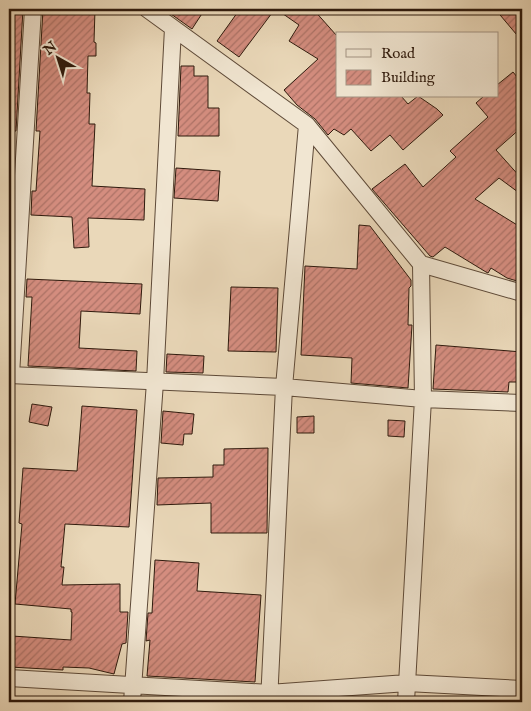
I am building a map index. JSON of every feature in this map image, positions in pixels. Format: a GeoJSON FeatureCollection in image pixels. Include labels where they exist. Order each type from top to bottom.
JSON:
{"type":"FeatureCollection","features":[{"type":"Feature","properties":{"kind":"street"},"geometry":{"type":"LineString","coordinates":[[33,9],[10,375],[284,387],[423,399],[522,403]]}},
{"type":"Feature","properties":{"kind":"street"},"geometry":{"type":"LineString","coordinates":[[147,9],[307,125],[421,264],[522,293]]}},
{"type":"Feature","properties":{"kind":"street"},"geometry":{"type":"LineString","coordinates":[[133,694],[155,382],[173,28]]}},
{"type":"Feature","properties":{"kind":"street"},"geometry":{"type":"LineString","coordinates":[[269,698],[284,387],[307,125]]}},
{"type":"Feature","properties":{"kind":"street"},"geometry":{"type":"LineString","coordinates":[[406,702],[423,399],[421,264]]}},
{"type":"Feature","properties":{"kind":"street"},"geometry":{"type":"LineString","coordinates":[[9,678],[133,694],[269,698],[406,684],[522,689]]}},
{"type":"Feature","properties":{"kind":"building"},"geometry":{"type":"Polygon","coordinates":[[[9,9],[23,9],[16,131],[9,131],[9,9]]]}},
{"type":"Feature","properties":{"kind":"building"},"geometry":{"type":"Polygon","coordinates":[[[43,9],[95,9],[94,42],[96,43],[96,56],[88,56],[87,93],[90,93],[89,124],[95,124],[92,186],[145,189],[144,220],[88,218],[89,247],[74,248],[72,217],[31,215],[32,191],[36,191],[40,131],[36,131],[43,9]]]}},
{"type":"Feature","properties":{"kind":"building"},"geometry":{"type":"Polygon","coordinates":[[[164,9],[205,9],[192,29],[164,9]]]}},
{"type":"Feature","properties":{"kind":"building"},"geometry":{"type":"Polygon","coordinates":[[[240,9],[275,9],[239,57],[217,41],[240,9]]]}},
{"type":"Feature","properties":{"kind":"building"},"geometry":{"type":"Polygon","coordinates":[[[276,9],[313,9],[336,35],[336,98],[403,98],[408,104],[416,98],[421,98],[443,115],[403,150],[390,135],[371,151],[351,129],[344,135],[334,129],[328,135],[315,119],[297,105],[284,90],[318,59],[289,41],[299,25],[276,9]]]}},
{"type":"Feature","properties":{"kind":"building"},"geometry":{"type":"Polygon","coordinates":[[[495,9],[522,9],[522,41],[495,9]]]}},
{"type":"Feature","properties":{"kind":"building"},"geometry":{"type":"Polygon","coordinates":[[[181,66],[194,66],[194,76],[208,76],[208,108],[219,108],[219,136],[178,136],[181,66]]]}},
{"type":"Feature","properties":{"kind":"building"},"geometry":{"type":"Polygon","coordinates":[[[513,72],[522,83],[522,127],[496,150],[522,179],[522,195],[499,178],[475,199],[522,228],[522,272],[517,281],[507,278],[491,268],[488,273],[445,247],[433,257],[430,256],[372,189],[405,164],[423,187],[456,157],[450,151],[488,117],[476,103],[482,98],[498,98],[498,84],[513,72]]]}},
{"type":"Feature","properties":{"kind":"building"},"geometry":{"type":"Polygon","coordinates":[[[176,168],[220,171],[218,201],[174,198],[176,168]]]}},
{"type":"Feature","properties":{"kind":"building"},"geometry":{"type":"Polygon","coordinates":[[[9,190],[12,190],[11,214],[9,214],[9,190]]]}},
{"type":"Feature","properties":{"kind":"building"},"geometry":{"type":"Polygon","coordinates":[[[359,225],[370,226],[411,280],[408,325],[412,325],[408,388],[351,383],[352,358],[301,355],[305,266],[357,269],[359,225]]]}},
{"type":"Feature","properties":{"kind":"building"},"geometry":{"type":"Polygon","coordinates":[[[27,279],[142,284],[140,314],[81,311],[79,348],[137,351],[136,371],[28,366],[32,297],[26,297],[27,279]]]}},
{"type":"Feature","properties":{"kind":"building"},"geometry":{"type":"Polygon","coordinates":[[[231,287],[278,288],[276,352],[228,351],[231,287]]]}},
{"type":"Feature","properties":{"kind":"building"},"geometry":{"type":"Polygon","coordinates":[[[436,345],[522,352],[522,382],[509,382],[508,392],[433,389],[436,345]]]}},
{"type":"Feature","properties":{"kind":"building"},"geometry":{"type":"Polygon","coordinates":[[[167,354],[204,356],[203,373],[166,372],[167,354]]]}},
{"type":"Feature","properties":{"kind":"building"},"geometry":{"type":"Polygon","coordinates":[[[32,404],[52,407],[48,426],[29,422],[32,404]]]}},
{"type":"Feature","properties":{"kind":"building"},"geometry":{"type":"Polygon","coordinates":[[[82,406],[137,410],[129,527],[65,524],[61,567],[64,567],[62,585],[120,584],[120,612],[128,612],[126,643],[122,644],[114,674],[89,668],[63,667],[63,670],[10,667],[12,636],[71,640],[71,609],[15,604],[22,524],[19,523],[23,468],[77,471],[82,406]]]}},
{"type":"Feature","properties":{"kind":"building"},"geometry":{"type":"Polygon","coordinates":[[[163,411],[194,414],[192,434],[184,434],[183,445],[161,443],[163,411]]]}},
{"type":"Feature","properties":{"kind":"building"},"geometry":{"type":"Polygon","coordinates":[[[314,416],[314,433],[297,433],[297,417],[314,416]]]}},
{"type":"Feature","properties":{"kind":"building"},"geometry":{"type":"Polygon","coordinates":[[[388,420],[405,421],[404,437],[388,436],[388,420]]]}},
{"type":"Feature","properties":{"kind":"building"},"geometry":{"type":"Polygon","coordinates":[[[268,448],[267,533],[211,533],[211,503],[157,505],[158,478],[213,477],[213,465],[224,465],[224,449],[268,448]]]}},
{"type":"Feature","properties":{"kind":"building"},"geometry":{"type":"Polygon","coordinates":[[[155,560],[199,563],[197,591],[261,595],[255,682],[147,676],[150,640],[146,641],[148,613],[152,613],[155,560]]]}}]}
